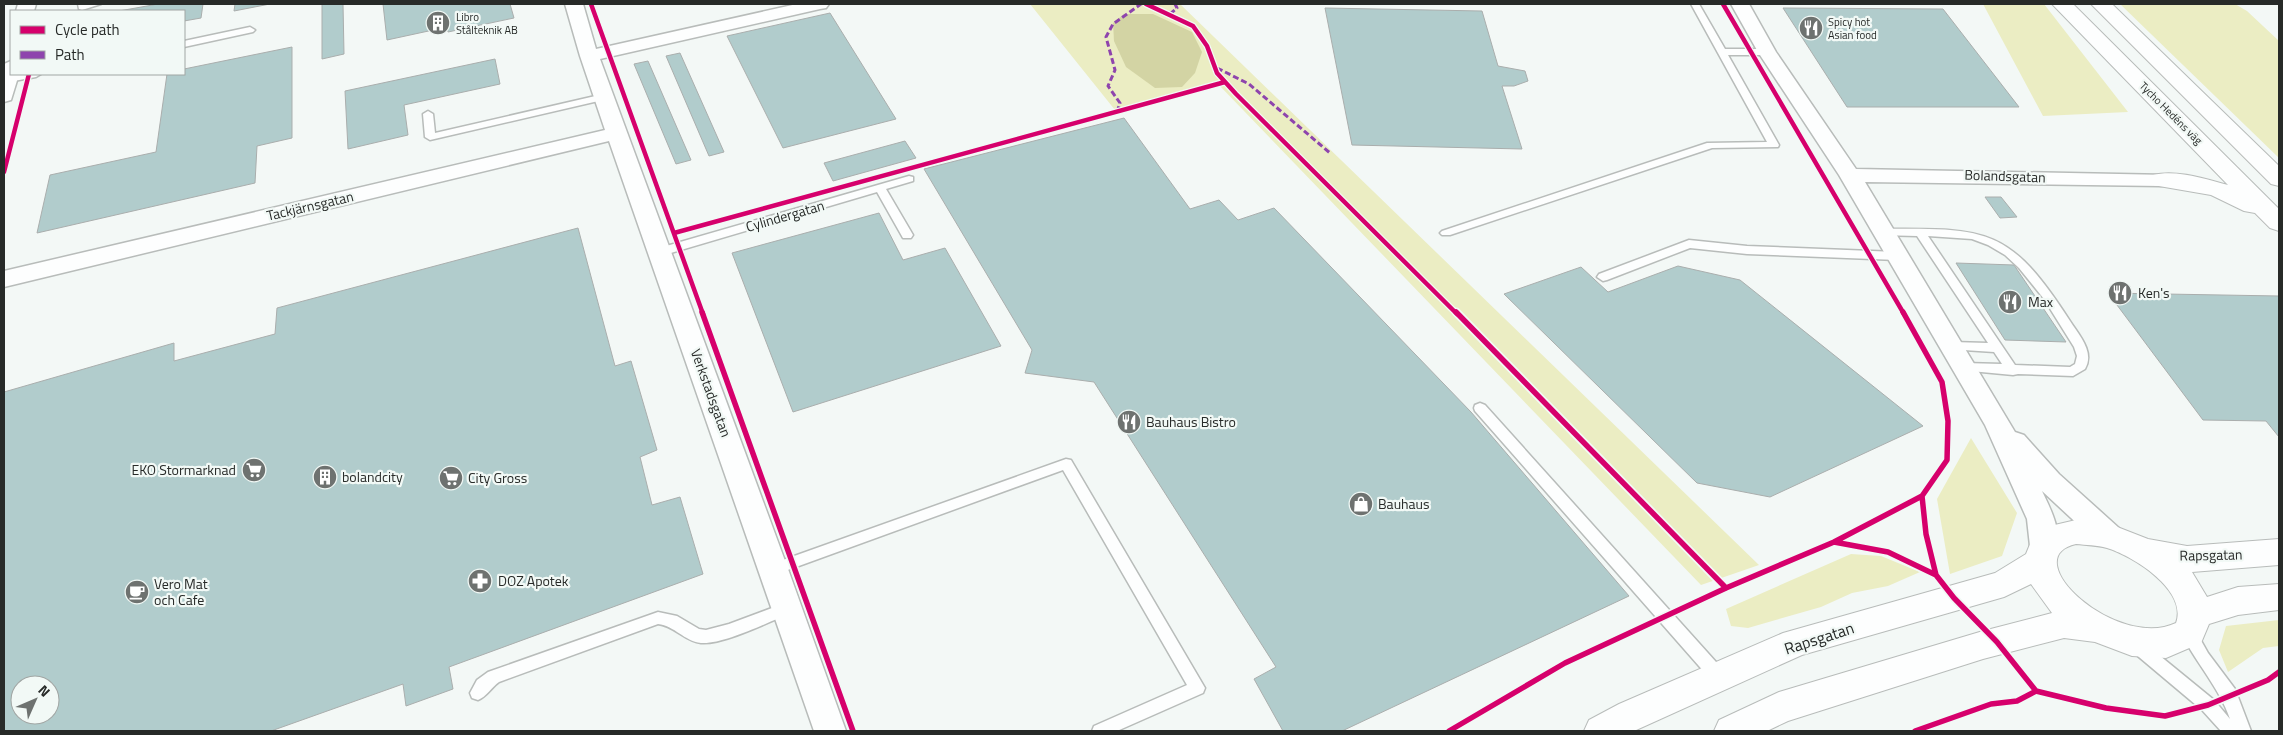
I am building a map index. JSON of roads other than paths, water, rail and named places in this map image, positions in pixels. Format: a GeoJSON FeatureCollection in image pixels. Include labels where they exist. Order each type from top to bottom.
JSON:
{"type":"FeatureCollection","features":[{"type":"Feature","properties":{"kind":"street","name":"Verkstadsgatan"},"geometry":{"type":"LineString","coordinates":[[574,4],[588,56],[788,608],[830,731]]}},
{"type":"Feature","properties":{"kind":"street"},"geometry":{"type":"LineString","coordinates":[[588,56],[820,4]]}},
{"type":"Feature","properties":{"kind":"street"},"geometry":{"type":"LineString","coordinates":[[1740,4],[1767,52],[1850,174],[1882,233],[1998,424],[2041,519],[2042,554],[2047,584],[2067,608],[2096,628],[2132,642],[2166,644],[2192,624],[2238,601],[2279,597]]}},
{"type":"Feature","properties":{"kind":"street","name":"Tycho Hedéns väg"},"geometry":{"type":"LineString","coordinates":[[2062,4],[2279,224]]}},
{"type":"Feature","properties":{"kind":"street"},"geometry":{"type":"LineString","coordinates":[[2101,4],[2279,179]]}},
{"type":"Feature","properties":{"kind":"street","name":"Tackjärnsgatan"},"geometry":{"type":"LineString","coordinates":[[4,279],[617,133]]}},
{"type":"Feature","properties":{"kind":"street"},"geometry":{"type":"LineString","coordinates":[[2161,180],[2199,176],[2210,164],[2212,155]]}},
{"type":"Feature","properties":{"kind":"street","name":"Bolandsgatan"},"geometry":{"type":"LineString","coordinates":[[1850,174],[2161,180]]}},
{"type":"Feature","properties":{"kind":"street"},"geometry":{"type":"LineString","coordinates":[[2161,180],[2193,183],[2219,189],[2237,197],[2279,224]]}},
{"type":"Feature","properties":{"kind":"street"},"geometry":{"type":"LineString","coordinates":[[1998,424],[2049,482],[2109,536]]}},
{"type":"Feature","properties":{"kind":"street"},"geometry":{"type":"LineString","coordinates":[[2042,554],[2057,536],[2076,532],[2109,536],[2144,550],[2170,570],[2189,593],[2192,624]]}},
{"type":"Feature","properties":{"kind":"street","name":"Rapsgatan"},"geometry":{"type":"LineString","coordinates":[[2144,550],[2187,559],[2279,552]]}},
{"type":"Feature","properties":{"kind":"street","name":"Rapsgatan"},"geometry":{"type":"LineString","coordinates":[[1602,731],[1631,715],[1795,643],[2004,584],[2042,554]]}},
{"type":"Feature","properties":{"kind":"street"},"geometry":{"type":"LineString","coordinates":[[1732,731],[1779,708],[1983,645],[2064,624],[2096,628]]}},
{"type":"Feature","properties":{"kind":"lane"},"geometry":{"type":"LineString","coordinates":[[82,4],[82,7],[97,4]]}},
{"type":"Feature","properties":{"kind":"lane"},"geometry":{"type":"LineString","coordinates":[[1446,233],[1711,145],[1774,145],[1695,4]]}},
{"type":"Feature","properties":{"kind":"lane"},"geometry":{"type":"LineString","coordinates":[[185,44],[250,30]]}},
{"type":"Feature","properties":{"kind":"lane"},"geometry":{"type":"LineString","coordinates":[[1722,52],[1767,52]]}},
{"type":"Feature","properties":{"kind":"lane"},"geometry":{"type":"LineString","coordinates":[[6,85],[33,75]]}},
{"type":"Feature","properties":{"kind":"lane"},"geometry":{"type":"LineString","coordinates":[[428,114],[430,137],[604,97]]}},
{"type":"Feature","properties":{"kind":"lane","name":"Cylindergatan"},"geometry":{"type":"LineString","coordinates":[[660,252],[909,179]]}},
{"type":"Feature","properties":{"kind":"lane"},"geometry":{"type":"LineString","coordinates":[[880,188],[908,235]]}},
{"type":"Feature","properties":{"kind":"lane"},"geometry":{"type":"LineString","coordinates":[[1882,233],[1972,235],[2001,247],[2023,264],[2080,346],[2083,356],[2081,366],[2073,372],[2013,371],[1964,367]]}},
{"type":"Feature","properties":{"kind":"lane"},"geometry":{"type":"LineString","coordinates":[[1921,234],[2013,371]]}},
{"type":"Feature","properties":{"kind":"lane"},"geometry":{"type":"LineString","coordinates":[[1603,277],[1689,244],[1747,250],[1896,256]]}},
{"type":"Feature","properties":{"kind":"lane"},"geometry":{"type":"LineString","coordinates":[[1952,346],[1998,348]]}},
{"type":"Feature","properties":{"kind":"lane"},"geometry":{"type":"LineString","coordinates":[[1480,408],[1719,677]]}},
{"type":"Feature","properties":{"kind":"lane"},"geometry":{"type":"LineString","coordinates":[[774,569],[1066,464],[1197,688],[1100,731]]}},
{"type":"Feature","properties":{"kind":"lane"},"geometry":{"type":"LineString","coordinates":[[478,693],[483,685],[494,677],[658,618],[670,618],[700,636],[716,635],[788,608]]}},
{"type":"Feature","properties":{"kind":"lane"},"geometry":{"type":"LineString","coordinates":[[2192,624],[2229,694],[2243,731]]}},
{"type":"Feature","properties":{"kind":"lane"},"geometry":{"type":"LineString","coordinates":[[2132,642],[2208,705],[2231,731]]}},
{"type":"Feature","properties":{"kind":"place","name":"Libro Stålteknik AB"},"geometry":{"type":"Point","coordinates":[438,23]}},
{"type":"Feature","properties":{"kind":"place","name":"Spicy hot Asian food"},"geometry":{"type":"Point","coordinates":[1811,28]}},
{"type":"Feature","properties":{"kind":"place","name":"Ken's"},"geometry":{"type":"Point","coordinates":[2120,293]}},
{"type":"Feature","properties":{"kind":"place","name":"Max"},"geometry":{"type":"Point","coordinates":[2010,302]}},
{"type":"Feature","properties":{"kind":"place","name":"Bauhaus Bistro"},"geometry":{"type":"Point","coordinates":[1129,422]}},
{"type":"Feature","properties":{"kind":"place","name":"EKO Stormarknad"},"geometry":{"type":"Point","coordinates":[254,470]}},
{"type":"Feature","properties":{"kind":"place","name":"bolandcity"},"geometry":{"type":"Point","coordinates":[325,477]}},
{"type":"Feature","properties":{"kind":"place","name":"City Gross"},"geometry":{"type":"Point","coordinates":[451,478]}},
{"type":"Feature","properties":{"kind":"place","name":"Bauhaus"},"geometry":{"type":"Point","coordinates":[1361,504]}},
{"type":"Feature","properties":{"kind":"place","name":"DOZ Apotek"},"geometry":{"type":"Point","coordinates":[480,581]}},
{"type":"Feature","properties":{"kind":"place","name":"Vero Mat och Cafe"},"geometry":{"type":"Point","coordinates":[137,592]}}]}
